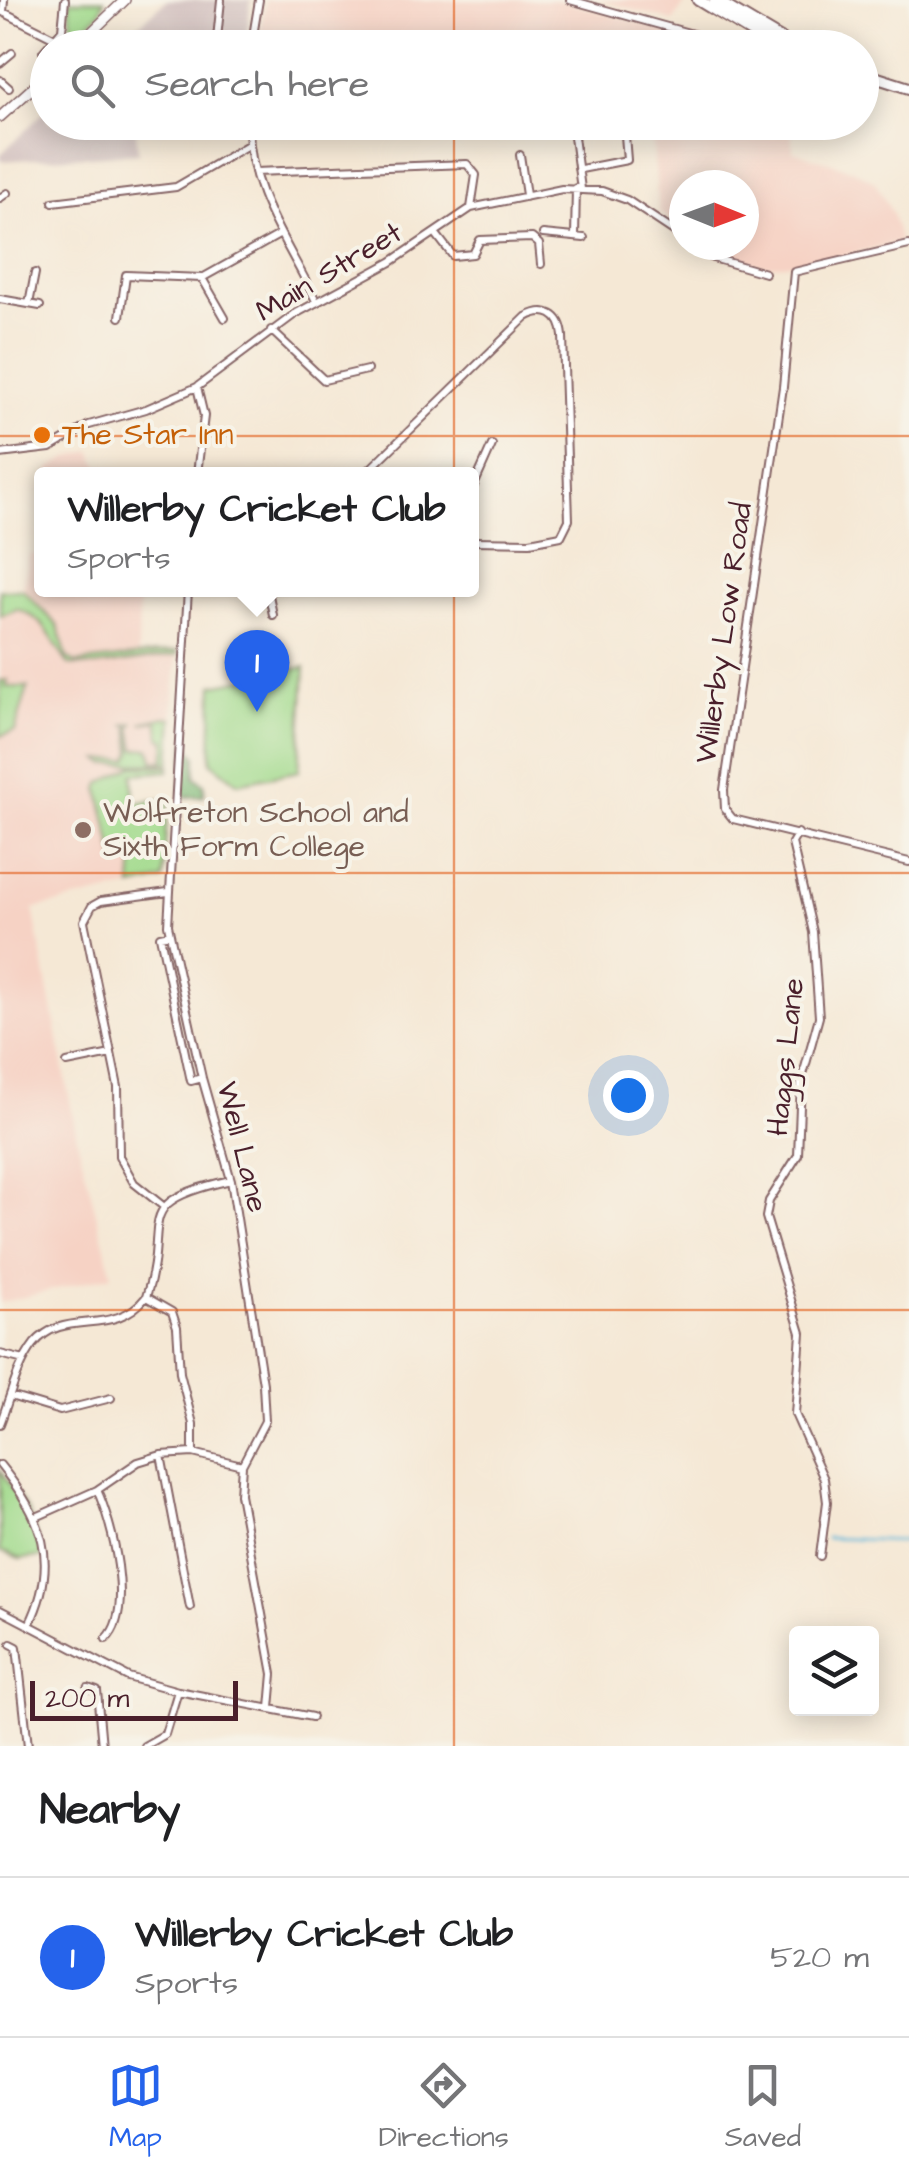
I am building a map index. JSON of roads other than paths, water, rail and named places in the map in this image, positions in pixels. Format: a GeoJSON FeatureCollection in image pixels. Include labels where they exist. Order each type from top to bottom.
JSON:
{"type":"FeatureCollection","features":[{"type":"Feature","properties":{"kind":"highway"},"geometry":{"type":"LineString","coordinates":[[698,0],[746,30]]}},
{"type":"Feature","properties":{"kind":"highway"},"geometry":{"type":"LineString","coordinates":[[715,0],[758,30]]}},
{"type":"Feature","properties":{"kind":"highway"},"geometry":{"type":"LineString","coordinates":[[879,80],[909,92]]}},
{"type":"Feature","properties":{"kind":"highway"},"geometry":{"type":"LineString","coordinates":[[879,85],[909,92]]}},
{"type":"Feature","properties":{"kind":"main road"},"geometry":{"type":"LineString","coordinates":[[91,30],[117,2]]}},
{"type":"Feature","properties":{"kind":"main road"},"geometry":{"type":"LineString","coordinates":[[0,117],[30,90]]}},
{"type":"Feature","properties":{"kind":"street"},"geometry":{"type":"LineString","coordinates":[[4,0],[3,12],[39,30]]}},
{"type":"Feature","properties":{"kind":"street"},"geometry":{"type":"LineString","coordinates":[[60,30],[65,21],[65,0]]}},
{"type":"Feature","properties":{"kind":"street"},"geometry":{"type":"LineString","coordinates":[[218,30],[221,0]]}},
{"type":"Feature","properties":{"kind":"street"},"geometry":{"type":"LineString","coordinates":[[254,30],[259,0]]}},
{"type":"Feature","properties":{"kind":"street"},"geometry":{"type":"LineString","coordinates":[[570,0],[676,30]]}},
{"type":"Feature","properties":{"kind":"street"},"geometry":{"type":"LineString","coordinates":[[0,64],[12,53]]}},
{"type":"Feature","properties":{"kind":"street"},"geometry":{"type":"LineString","coordinates":[[0,80],[9,88]]}},
{"type":"Feature","properties":{"kind":"street"},"geometry":{"type":"LineString","coordinates":[[248,140],[255,172],[279,235],[316,301]]}},
{"type":"Feature","properties":{"kind":"street"},"geometry":{"type":"LineString","coordinates":[[575,140],[581,169],[575,237]]}},
{"type":"Feature","properties":{"kind":"street"},"geometry":{"type":"LineString","coordinates":[[581,169],[627,160],[625,140]]}},
{"type":"Feature","properties":{"kind":"street"},"geometry":{"type":"LineString","coordinates":[[50,202],[176,187],[248,145]]}},
{"type":"Feature","properties":{"kind":"street"},"geometry":{"type":"LineString","coordinates":[[520,155],[526,195]]}},
{"type":"Feature","properties":{"kind":"street"},"geometry":{"type":"LineString","coordinates":[[255,172],[467,164],[476,175],[472,208]]}},
{"type":"Feature","properties":{"kind":"street","name":"Main Street"},"geometry":{"type":"LineString","coordinates":[[0,454],[50,448],[89,425],[160,404],[197,387],[271,330],[436,234],[472,208],[578,188],[627,200],[669,228]]}},
{"type":"Feature","properties":{"kind":"street"},"geometry":{"type":"LineString","coordinates":[[436,234],[453,256],[477,256],[476,243],[500,236],[532,238],[539,244],[540,264]]}},
{"type":"Feature","properties":{"kind":"street"},"geometry":{"type":"LineString","coordinates":[[544,234],[584,238]]}},
{"type":"Feature","properties":{"kind":"street"},"geometry":{"type":"LineString","coordinates":[[118,314],[125,274],[202,278],[279,235]]}},
{"type":"Feature","properties":{"kind":"street","name":"Willerby Low Road"},"geometry":{"type":"LineString","coordinates":[[909,244],[794,272],[783,387],[724,790],[725,809],[733,819],[909,862]]}},
{"type":"Feature","properties":{"kind":"street"},"geometry":{"type":"LineString","coordinates":[[720,260],[764,273]]}},
{"type":"Feature","properties":{"kind":"street"},"geometry":{"type":"LineString","coordinates":[[29,304],[35,273]]}},
{"type":"Feature","properties":{"kind":"street"},"geometry":{"type":"LineString","coordinates":[[202,278],[220,315]]}},
{"type":"Feature","properties":{"kind":"street"},"geometry":{"type":"LineString","coordinates":[[0,299],[40,306]]}},
{"type":"Feature","properties":{"kind":"street"},"geometry":{"type":"LineString","coordinates":[[373,467],[526,317],[542,311],[554,314],[562,322],[569,520],[560,536],[530,542],[479,541]]}},
{"type":"Feature","properties":{"kind":"street"},"geometry":{"type":"LineString","coordinates":[[271,330],[317,377],[349,379],[367,370]]}},
{"type":"Feature","properties":{"kind":"street"},"geometry":{"type":"LineString","coordinates":[[197,387],[204,404],[199,467]]}},
{"type":"Feature","properties":{"kind":"street"},"geometry":{"type":"LineString","coordinates":[[479,474],[493,442]]}},
{"type":"Feature","properties":{"kind":"street","name":"Well Lane"},"geometry":{"type":"LineString","coordinates":[[188,597],[168,892],[170,934],[202,1078],[231,1180],[265,1406],[265,1421],[242,1465],[240,1494],[273,1674],[270,1708]]}},
{"type":"Feature","properties":{"kind":"street"},"geometry":{"type":"LineString","coordinates":[[269,597],[273,616]]}},
{"type":"Feature","properties":{"kind":"street","name":"Haggs Lane"},"geometry":{"type":"LineString","coordinates":[[780,829],[792,843],[814,932],[819,1017],[801,1082],[798,1155],[769,1201],[766,1217],[801,1333],[795,1414],[824,1478],[827,1502],[820,1556]]}},
{"type":"Feature","properties":{"kind":"street"},"geometry":{"type":"LineString","coordinates":[[792,843],[798,833]]}},
{"type":"Feature","properties":{"kind":"street"},"geometry":{"type":"LineString","coordinates":[[163,1206],[134,1183],[119,1156],[118,1088],[84,930],[86,913],[102,902],[168,892]]}},
{"type":"Feature","properties":{"kind":"street"},"geometry":{"type":"LineString","coordinates":[[170,934],[160,933],[190,1081],[202,1078]]}},
{"type":"Feature","properties":{"kind":"street"},"geometry":{"type":"LineString","coordinates":[[67,1063],[111,1054]]}},
{"type":"Feature","properties":{"kind":"street"},"geometry":{"type":"LineString","coordinates":[[0,1424],[24,1360],[44,1335],[74,1324],[117,1320],[146,1296],[155,1231],[163,1206],[183,1192],[231,1180]]}},
{"type":"Feature","properties":{"kind":"street"},"geometry":{"type":"LineString","coordinates":[[146,1296],[172,1312],[177,1326],[180,1373],[194,1424],[194,1454]]}},
{"type":"Feature","properties":{"kind":"street"},"geometry":{"type":"LineString","coordinates":[[0,1354],[24,1360]]}},
{"type":"Feature","properties":{"kind":"street"},"geometry":{"type":"LineString","coordinates":[[10,1396],[60,1411],[112,1398]]}},
{"type":"Feature","properties":{"kind":"street"},"geometry":{"type":"LineString","coordinates":[[34,1518],[97,1490],[138,1462],[160,1455],[194,1454],[242,1465]]}},
{"type":"Feature","properties":{"kind":"street"},"geometry":{"type":"LineString","coordinates":[[160,1455],[190,1607]]}},
{"type":"Feature","properties":{"kind":"street"},"geometry":{"type":"LineString","coordinates":[[0,1465],[34,1518],[46,1572],[30,1626]]}},
{"type":"Feature","properties":{"kind":"street"},"geometry":{"type":"LineString","coordinates":[[97,1490],[108,1515],[120,1604],[116,1626],[106,1639]]}},
{"type":"Feature","properties":{"kind":"street"},"geometry":{"type":"LineString","coordinates":[[0,1610],[128,1676],[178,1692],[312,1717]]}},
{"type":"Feature","properties":{"kind":"street"},"geometry":{"type":"LineString","coordinates":[[11,1644],[17,1647],[28,1746]]}},
{"type":"Feature","properties":{"kind":"street"},"geometry":{"type":"LineString","coordinates":[[88,1688],[97,1691],[102,1746]]}},
{"type":"Feature","properties":{"kind":"street"},"geometry":{"type":"LineString","coordinates":[[144,1746],[165,1734],[178,1692]]}},
{"type":"Feature","properties":{"kind":"waterway"},"geometry":{"type":"LineString","coordinates":[[826,1538],[909,1541]]}},
{"type":"Feature","properties":{"kind":"place","name":"The Star Inn"},"geometry":{"type":"Point","coordinates":[42,435]}},
{"type":"Feature","properties":{"kind":"place","name":"Willerby Cricket Club"},"geometry":{"type":"Point","coordinates":[257,712]}},
{"type":"Feature","properties":{"kind":"place","name":"Wolfreton School and Sixth Form College"},"geometry":{"type":"Point","coordinates":[83,830]}}]}
